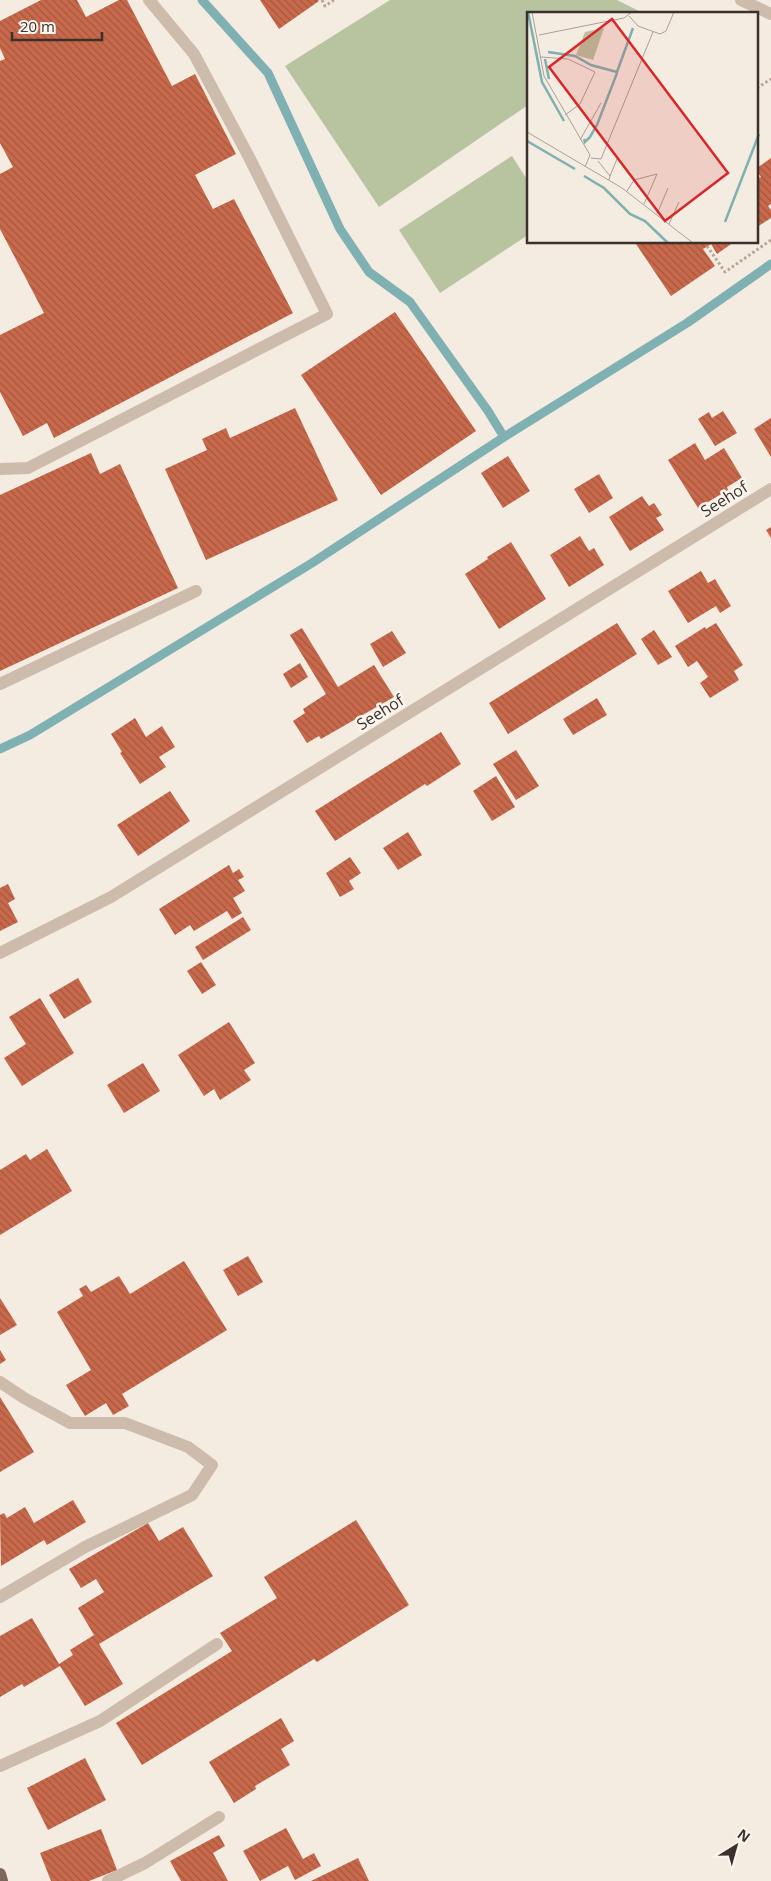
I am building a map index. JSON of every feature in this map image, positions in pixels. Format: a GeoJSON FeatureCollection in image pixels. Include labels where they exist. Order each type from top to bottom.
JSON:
{"type":"FeatureCollection","features":[{"type":"Feature","properties":{"kind":"main road"},"geometry":{"type":"LineString","coordinates":[[0,1874],[2,1881]]}},
{"type":"Feature","properties":{"kind":"street"},"geometry":{"type":"LineString","coordinates":[[0,469],[28,468],[327,314],[250,159],[194,54],[149,0]]}},
{"type":"Feature","properties":{"kind":"street"},"geometry":{"type":"LineString","coordinates":[[741,0],[771,14]]}},
{"type":"Feature","properties":{"kind":"street","name":"Seehof"},"geometry":{"type":"LineString","coordinates":[[0,953],[111,897],[771,489]]}},
{"type":"Feature","properties":{"kind":"street"},"geometry":{"type":"LineString","coordinates":[[0,684],[196,591]]}},
{"type":"Feature","properties":{"kind":"street"},"geometry":{"type":"LineString","coordinates":[[0,1382],[24,1398],[70,1422],[125,1423],[188,1446],[212,1465],[192,1495],[85,1546],[0,1597]]}},
{"type":"Feature","properties":{"kind":"street"},"geometry":{"type":"LineString","coordinates":[[0,1766],[100,1721],[217,1644]]}},
{"type":"Feature","properties":{"kind":"street"},"geometry":{"type":"LineString","coordinates":[[108,1881],[145,1863],[220,1817]]}},
{"type":"Feature","properties":{"kind":"path"},"geometry":{"type":"LineString","coordinates":[[322,0],[325,6],[334,0]]}},
{"type":"Feature","properties":{"kind":"path"},"geometry":{"type":"LineString","coordinates":[[758,87],[771,79]]}},
{"type":"Feature","properties":{"kind":"path"},"geometry":{"type":"LineString","coordinates":[[707,246],[725,272],[771,240]]}},
{"type":"Feature","properties":{"kind":"green space"},"geometry":{"type":"Polygon","coordinates":[[[390,0],[617,0],[641,12],[527,12],[527,106],[379,207],[285,66],[390,0]]]}},
{"type":"Feature","properties":{"kind":"green space"},"geometry":{"type":"Polygon","coordinates":[[[512,156],[527,179],[527,236],[440,293],[399,230],[512,156]]]}},
{"type":"Feature","properties":{"kind":"building"},"geometry":{"type":"Polygon","coordinates":[[[41,0],[77,0],[86,17],[119,0],[127,0],[172,86],[195,74],[236,154],[195,175],[213,209],[234,199],[293,313],[54,438],[47,423],[23,436],[0,392],[0,335],[44,313],[0,229],[0,174],[13,167],[0,143],[0,61],[5,59],[0,48],[0,21],[41,0]]]}},
{"type":"Feature","properties":{"kind":"building"},"geometry":{"type":"Polygon","coordinates":[[[260,0],[318,0],[319,1],[279,29],[260,0]]]}},
{"type":"Feature","properties":{"kind":"building"},"geometry":{"type":"Polygon","coordinates":[[[771,158],[771,204],[768,206],[771,210],[771,218],[758,226],[758,178],[761,177],[758,172],[758,167],[771,158]]]}},
{"type":"Feature","properties":{"kind":"building"},"geometry":{"type":"Polygon","coordinates":[[[636,244],[711,244],[703,249],[715,266],[671,296],[636,244]]]}},
{"type":"Feature","properties":{"kind":"building"},"geometry":{"type":"Polygon","coordinates":[[[711,244],[731,244],[717,254],[711,244]]]}},
{"type":"Feature","properties":{"kind":"building"},"geometry":{"type":"Polygon","coordinates":[[[395,312],[476,431],[381,495],[301,375],[395,312]]]}},
{"type":"Feature","properties":{"kind":"building"},"geometry":{"type":"Polygon","coordinates":[[[295,408],[338,500],[206,560],[165,469],[207,450],[202,439],[226,428],[230,438],[295,408]]]}},
{"type":"Feature","properties":{"kind":"building"},"geometry":{"type":"Polygon","coordinates":[[[723,411],[737,433],[715,446],[698,419],[709,412],[712,418],[723,411]]]}},
{"type":"Feature","properties":{"kind":"building"},"geometry":{"type":"Polygon","coordinates":[[[771,418],[771,457],[754,429],[771,418]]]}},
{"type":"Feature","properties":{"kind":"building"},"geometry":{"type":"Polygon","coordinates":[[[695,443],[705,460],[724,448],[742,478],[727,487],[728,490],[698,508],[668,460],[695,443]]]}},
{"type":"Feature","properties":{"kind":"building"},"geometry":{"type":"Polygon","coordinates":[[[91,453],[100,474],[120,464],[178,588],[0,671],[0,495],[91,453]]]}},
{"type":"Feature","properties":{"kind":"building"},"geometry":{"type":"Polygon","coordinates":[[[508,456],[530,491],[503,508],[481,473],[508,456]]]}},
{"type":"Feature","properties":{"kind":"building"},"geometry":{"type":"Polygon","coordinates":[[[599,474],[613,498],[589,513],[574,489],[599,474]]]}},
{"type":"Feature","properties":{"kind":"building"},"geometry":{"type":"Polygon","coordinates":[[[642,496],[649,506],[654,503],[662,515],[656,518],[664,530],[630,551],[609,517],[642,496]]]}},
{"type":"Feature","properties":{"kind":"building"},"geometry":{"type":"Polygon","coordinates":[[[771,527],[771,538],[766,530],[771,527]]]}},
{"type":"Feature","properties":{"kind":"building"},"geometry":{"type":"Polygon","coordinates":[[[580,536],[589,551],[594,548],[604,565],[569,587],[550,555],[580,536]]]}},
{"type":"Feature","properties":{"kind":"building"},"geometry":{"type":"Polygon","coordinates":[[[511,542],[546,599],[499,629],[465,574],[511,542]]]}},
{"type":"Feature","properties":{"kind":"building"},"geometry":{"type":"Polygon","coordinates":[[[701,571],[708,583],[715,579],[731,606],[720,613],[716,606],[688,623],[668,591],[701,571]]]}},
{"type":"Feature","properties":{"kind":"building"},"geometry":{"type":"Polygon","coordinates":[[[617,623],[637,654],[508,734],[489,703],[617,623]]]}},
{"type":"Feature","properties":{"kind":"building"},"geometry":{"type":"Polygon","coordinates":[[[716,623],[743,665],[734,671],[739,680],[710,698],[700,683],[708,677],[697,661],[688,667],[675,646],[705,627],[706,629],[716,623]]]}},
{"type":"Feature","properties":{"kind":"building"},"geometry":{"type":"Polygon","coordinates":[[[302,628],[338,687],[374,665],[394,697],[321,739],[319,736],[307,743],[293,721],[305,713],[303,709],[326,694],[290,635],[302,628]]]}},
{"type":"Feature","properties":{"kind":"building"},"geometry":{"type":"Polygon","coordinates":[[[654,630],[672,657],[658,665],[641,639],[654,630]]]}},
{"type":"Feature","properties":{"kind":"building"},"geometry":{"type":"Polygon","coordinates":[[[392,631],[406,653],[383,667],[370,644],[392,631]]]}},
{"type":"Feature","properties":{"kind":"building"},"geometry":{"type":"Polygon","coordinates":[[[300,663],[308,677],[291,688],[283,674],[300,663]]]}},
{"type":"Feature","properties":{"kind":"building"},"geometry":{"type":"Polygon","coordinates":[[[597,698],[607,715],[573,735],[563,719],[597,698]]]}},
{"type":"Feature","properties":{"kind":"building"},"geometry":{"type":"Polygon","coordinates":[[[135,718],[146,737],[162,726],[175,747],[159,757],[166,767],[140,784],[120,753],[122,752],[111,734],[135,718]]]}},
{"type":"Feature","properties":{"kind":"building"},"geometry":{"type":"Polygon","coordinates":[[[441,732],[461,764],[427,786],[425,784],[335,841],[315,811],[441,732]]]}},
{"type":"Feature","properties":{"kind":"building"},"geometry":{"type":"Polygon","coordinates":[[[516,750],[539,786],[516,800],[493,764],[516,750]]]}},
{"type":"Feature","properties":{"kind":"building"},"geometry":{"type":"Polygon","coordinates":[[[496,776],[515,807],[492,821],[473,791],[496,776]]]}},
{"type":"Feature","properties":{"kind":"building"},"geometry":{"type":"Polygon","coordinates":[[[170,791],[190,821],[138,856],[117,825],[170,791]]]}},
{"type":"Feature","properties":{"kind":"building"},"geometry":{"type":"Polygon","coordinates":[[[408,832],[422,855],[398,870],[383,848],[408,832]]]}},
{"type":"Feature","properties":{"kind":"building"},"geometry":{"type":"Polygon","coordinates":[[[350,857],[361,873],[349,881],[354,889],[340,897],[326,873],[350,857]]]}},
{"type":"Feature","properties":{"kind":"building"},"geometry":{"type":"Polygon","coordinates":[[[229,865],[233,873],[239,869],[244,877],[238,880],[245,891],[233,898],[242,913],[232,919],[227,911],[194,931],[190,925],[175,935],[159,909],[229,865]]]}},
{"type":"Feature","properties":{"kind":"building"},"geometry":{"type":"Polygon","coordinates":[[[8,884],[15,899],[8,903],[18,922],[0,931],[0,888],[8,884]]]}},
{"type":"Feature","properties":{"kind":"building"},"geometry":{"type":"Polygon","coordinates":[[[243,917],[251,930],[203,960],[195,947],[243,917]]]}},
{"type":"Feature","properties":{"kind":"building"},"geometry":{"type":"Polygon","coordinates":[[[201,962],[216,985],[202,994],[187,971],[201,962]]]}},
{"type":"Feature","properties":{"kind":"building"},"geometry":{"type":"Polygon","coordinates":[[[78,978],[92,1002],[64,1019],[49,995],[78,978]]]}},
{"type":"Feature","properties":{"kind":"building"},"geometry":{"type":"Polygon","coordinates":[[[40,998],[74,1053],[22,1086],[4,1058],[26,1044],[9,1017],[40,998]]]}},
{"type":"Feature","properties":{"kind":"building"},"geometry":{"type":"Polygon","coordinates":[[[229,1022],[255,1063],[244,1070],[251,1080],[220,1100],[214,1089],[204,1096],[178,1055],[229,1022]]]}},
{"type":"Feature","properties":{"kind":"building"},"geometry":{"type":"Polygon","coordinates":[[[143,1063],[160,1091],[124,1113],[107,1085],[143,1063]]]}},
{"type":"Feature","properties":{"kind":"building"},"geometry":{"type":"Polygon","coordinates":[[[47,1149],[72,1191],[0,1235],[0,1170],[26,1154],[30,1160],[47,1149]]]}},
{"type":"Feature","properties":{"kind":"building"},"geometry":{"type":"Polygon","coordinates":[[[248,1256],[263,1282],[238,1296],[223,1270],[248,1256]]]}},
{"type":"Feature","properties":{"kind":"building"},"geometry":{"type":"Polygon","coordinates":[[[184,1261],[227,1330],[122,1394],[129,1406],[113,1415],[106,1403],[85,1416],[66,1385],[91,1370],[57,1312],[83,1296],[79,1289],[86,1285],[91,1292],[119,1276],[130,1294],[184,1261]]]}},
{"type":"Feature","properties":{"kind":"building"},"geometry":{"type":"Polygon","coordinates":[[[0,1298],[17,1325],[0,1335],[0,1298]]]}},
{"type":"Feature","properties":{"kind":"building"},"geometry":{"type":"Polygon","coordinates":[[[0,1350],[6,1360],[0,1364],[0,1350]]]}},
{"type":"Feature","properties":{"kind":"building"},"geometry":{"type":"Polygon","coordinates":[[[0,1397],[34,1452],[0,1472],[0,1397]]]}},
{"type":"Feature","properties":{"kind":"building"},"geometry":{"type":"Polygon","coordinates":[[[73,1500],[86,1522],[47,1545],[44,1540],[1,1566],[0,1515],[4,1513],[7,1518],[25,1507],[34,1523],[73,1500]]]}},
{"type":"Feature","properties":{"kind":"building"},"geometry":{"type":"Polygon","coordinates":[[[356,1520],[409,1605],[317,1662],[314,1659],[142,1765],[116,1723],[232,1651],[220,1633],[277,1598],[264,1577],[356,1520]]]}},
{"type":"Feature","properties":{"kind":"building"},"geometry":{"type":"Polygon","coordinates":[[[148,1523],[159,1541],[183,1527],[213,1576],[99,1644],[123,1684],[85,1706],[60,1666],[24,1687],[22,1684],[0,1697],[0,1636],[32,1618],[59,1664],[73,1655],[70,1650],[94,1635],[78,1608],[104,1592],[96,1579],[81,1588],[69,1569],[148,1523]]]}},
{"type":"Feature","properties":{"kind":"building"},"geometry":{"type":"Polygon","coordinates":[[[281,1718],[294,1741],[281,1749],[290,1765],[255,1786],[256,1789],[234,1803],[209,1762],[281,1718]]]}},
{"type":"Feature","properties":{"kind":"building"},"geometry":{"type":"Polygon","coordinates":[[[85,1758],[106,1800],[48,1830],[27,1788],[85,1758]]]}},
{"type":"Feature","properties":{"kind":"building"},"geometry":{"type":"Polygon","coordinates":[[[286,1828],[303,1859],[314,1853],[321,1866],[295,1880],[288,1866],[260,1881],[243,1851],[286,1828]]]}},
{"type":"Feature","properties":{"kind":"building"},"geometry":{"type":"Polygon","coordinates":[[[101,1829],[117,1870],[89,1881],[51,1881],[40,1853],[101,1829]]]}},
{"type":"Feature","properties":{"kind":"building"},"geometry":{"type":"Polygon","coordinates":[[[219,1835],[225,1846],[213,1853],[228,1881],[181,1881],[170,1861],[219,1835]]]}},
{"type":"Feature","properties":{"kind":"building"},"geometry":{"type":"Polygon","coordinates":[[[358,1858],[369,1881],[311,1881],[358,1858]]]}},
{"type":"Feature","properties":{"kind":"waterway"},"geometry":{"type":"LineString","coordinates":[[202,0],[268,73],[340,229],[369,272],[410,302],[488,411],[504,437],[687,323],[771,264]]}},
{"type":"Feature","properties":{"kind":"waterway"},"geometry":{"type":"LineString","coordinates":[[0,749],[30,735],[312,563],[504,437]]}}]}
